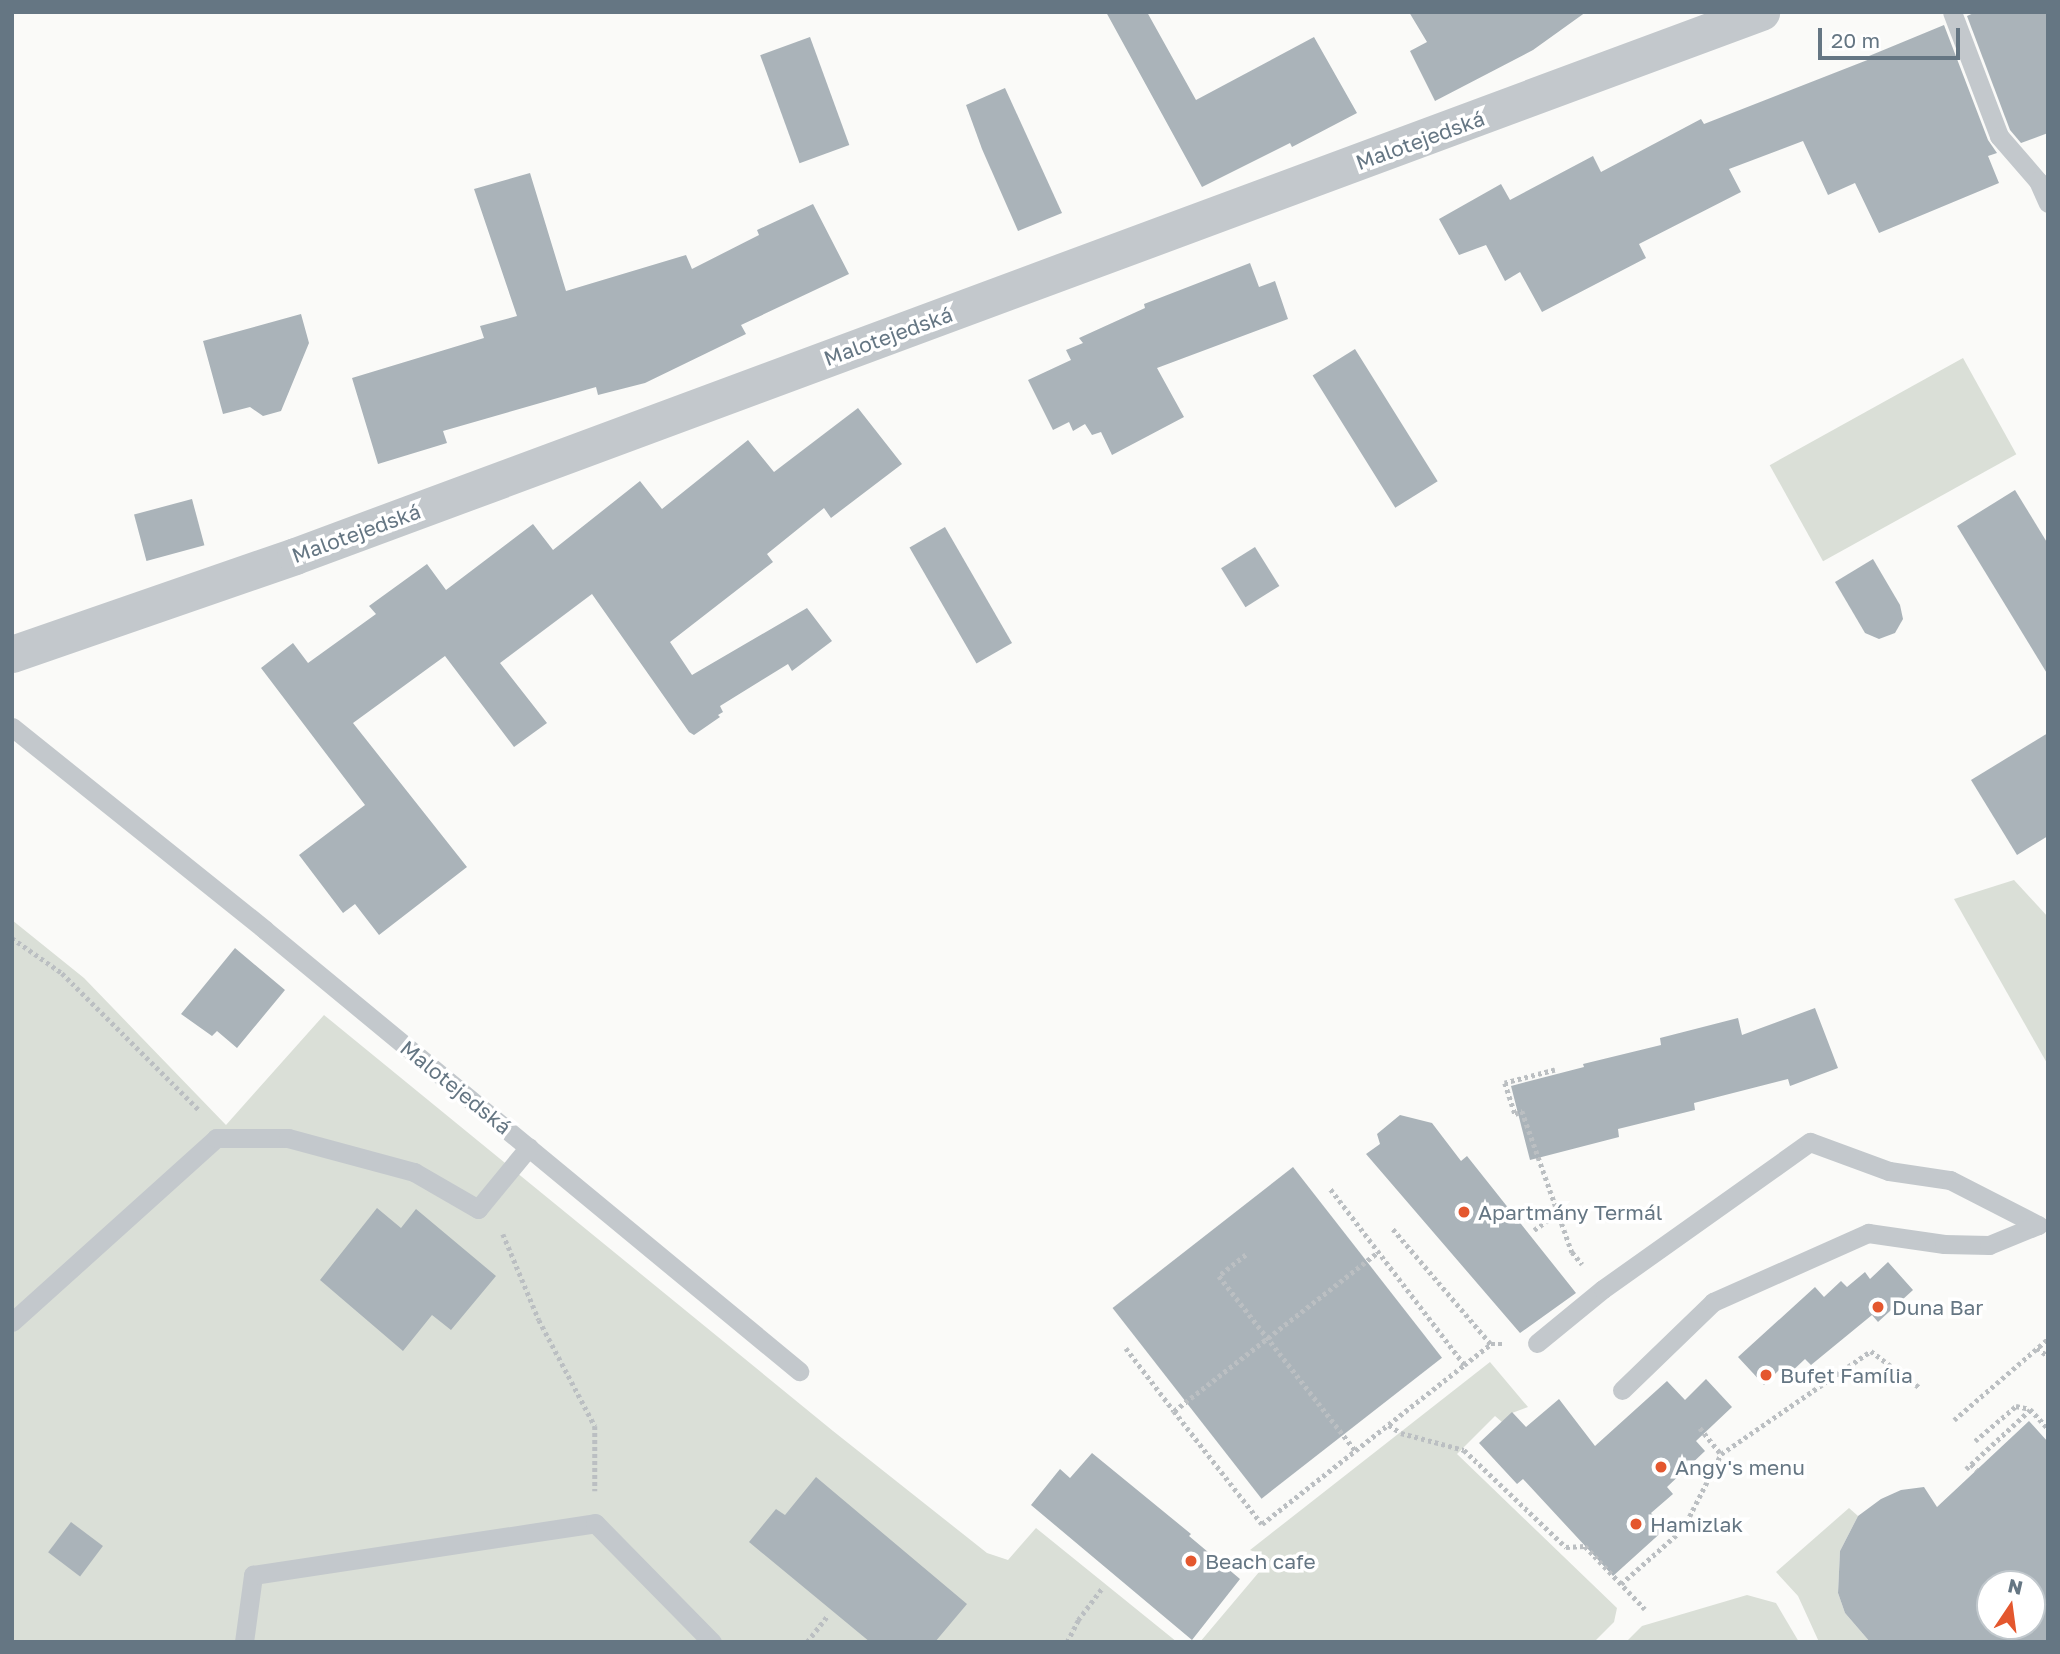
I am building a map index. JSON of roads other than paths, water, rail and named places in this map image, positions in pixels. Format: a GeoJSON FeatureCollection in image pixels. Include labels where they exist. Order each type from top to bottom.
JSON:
{"type":"FeatureCollection","features":[{"type":"Feature","properties":{"kind":"street","name":"Malotejedská"},"geometry":{"type":"LineString","coordinates":[[12,654],[295,556],[1761,12]]}},
{"type":"Feature","properties":{"kind":"lane"},"geometry":{"type":"LineString","coordinates":[[1952,12],[1999,136],[2038,181],[2048,203]]}},
{"type":"Feature","properties":{"kind":"lane","name":"Malotejedská"},"geometry":{"type":"LineString","coordinates":[[12,727],[529,1147],[799,1371]]}},
{"type":"Feature","properties":{"kind":"lane"},"geometry":{"type":"LineString","coordinates":[[12,1322],[216,1138],[288,1138],[414,1172],[478,1209],[529,1147]]}},
{"type":"Feature","properties":{"kind":"lane"},"geometry":{"type":"LineString","coordinates":[[1536,1343],[1603,1289],[1810,1142],[1889,1171],[1950,1180],[2038,1225],[1989,1245],[1944,1244],[1868,1233],[1713,1302],[1622,1390]]}},
{"type":"Feature","properties":{"kind":"lane"},"geometry":{"type":"LineString","coordinates":[[244,1642],[253,1575],[595,1523],[712,1642]]}},
{"type":"Feature","properties":{"kind":"place","name":"Apartmány Termál"},"geometry":{"type":"Point","coordinates":[1464,1212]}},
{"type":"Feature","properties":{"kind":"place","name":"Duna Bar"},"geometry":{"type":"Point","coordinates":[1878,1307]}},
{"type":"Feature","properties":{"kind":"place","name":"Bufet Família"},"geometry":{"type":"Point","coordinates":[1766,1375]}},
{"type":"Feature","properties":{"kind":"place","name":"Angy's menu"},"geometry":{"type":"Point","coordinates":[1661,1467]}},
{"type":"Feature","properties":{"kind":"place","name":"Hamizlak"},"geometry":{"type":"Point","coordinates":[1636,1524]}},
{"type":"Feature","properties":{"kind":"place","name":"Beach cafe"},"geometry":{"type":"Point","coordinates":[1191,1561]}}]}
